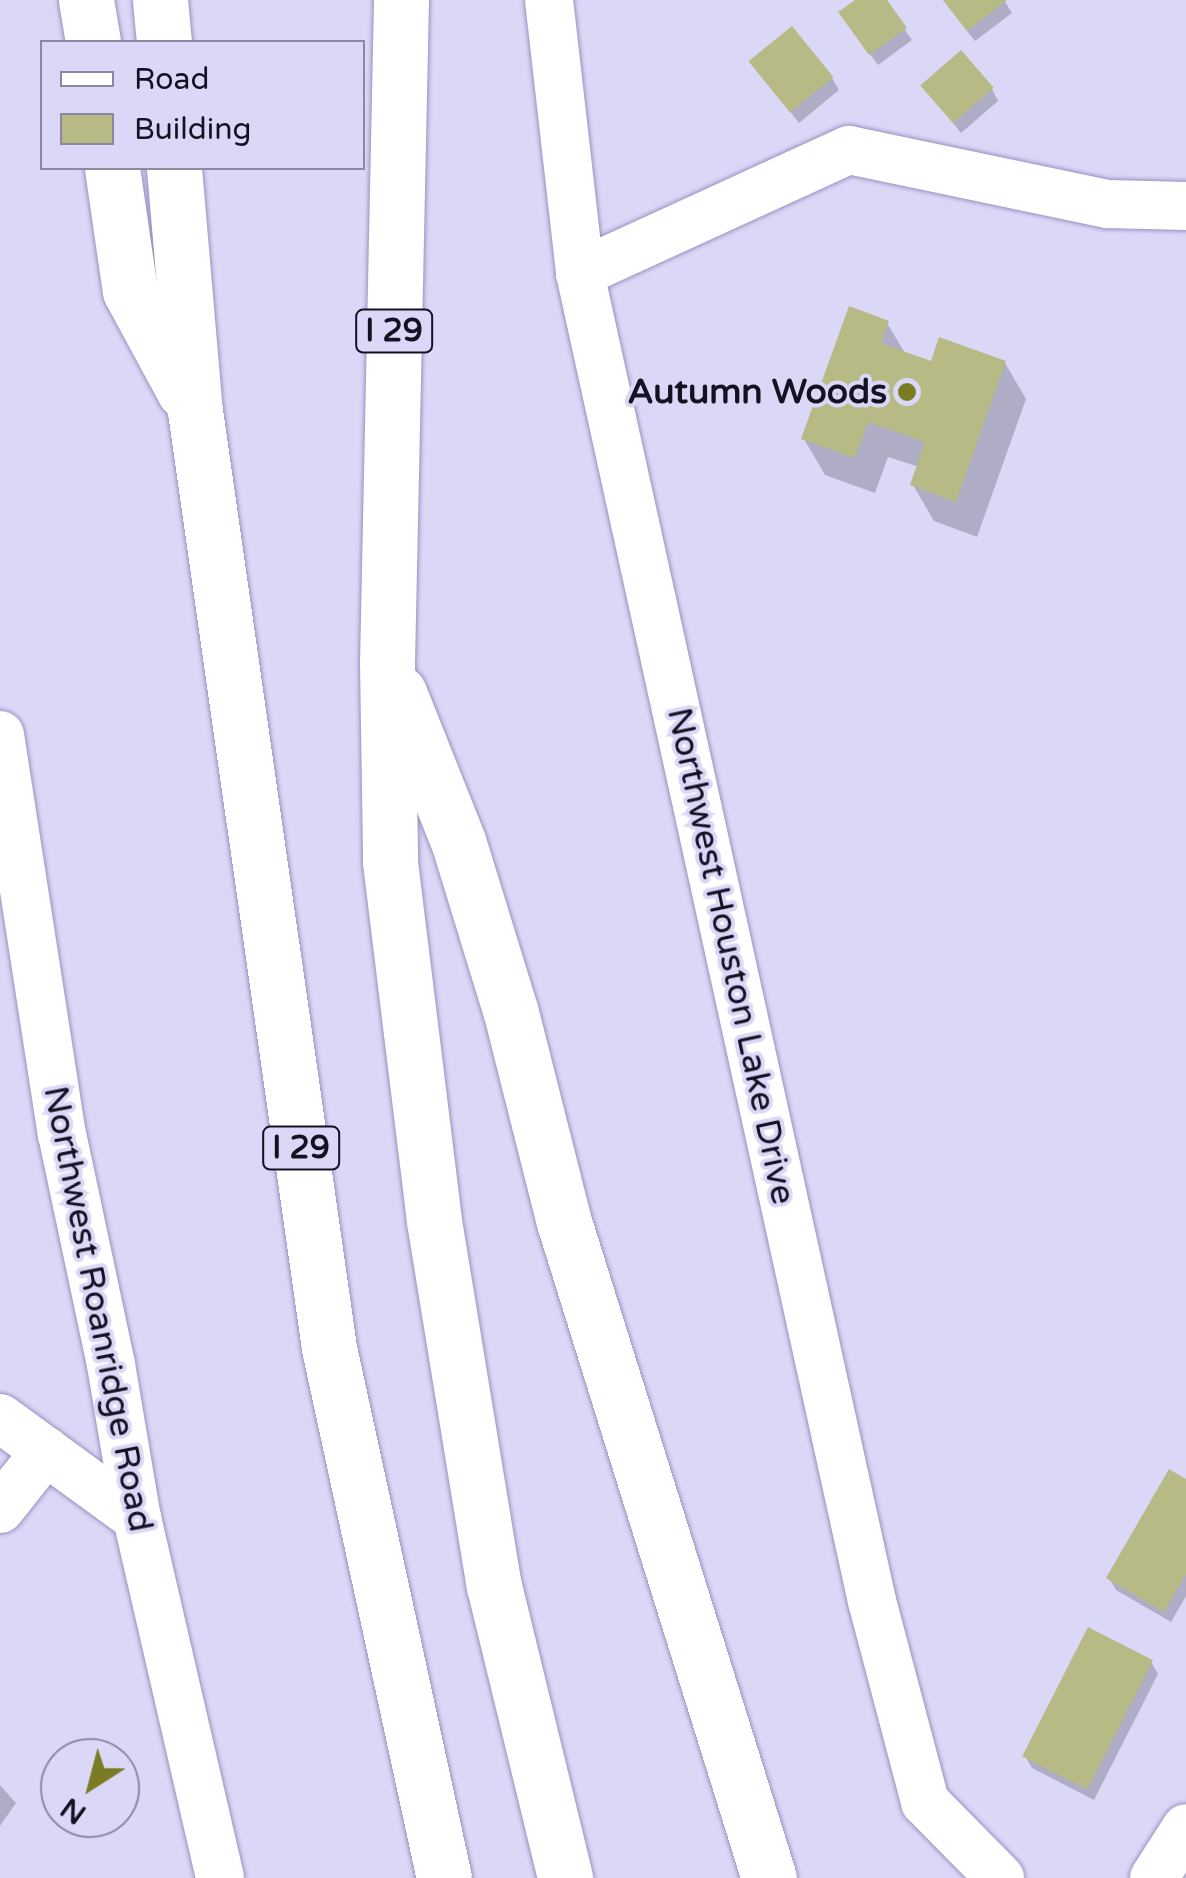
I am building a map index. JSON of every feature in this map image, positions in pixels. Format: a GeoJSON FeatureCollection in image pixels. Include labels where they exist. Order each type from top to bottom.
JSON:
{"type":"FeatureCollection","features":[{"type":"Feature","properties":{"kind":"highway"},"geometry":{"type":"LineString","coordinates":[[86,0],[93,40]]}},
{"type":"Feature","properties":{"kind":"highway"},"geometry":{"type":"LineString","coordinates":[[160,0],[164,40]]}},
{"type":"Feature","properties":{"kind":"highway","name":"I 29"},"geometry":{"type":"LineString","coordinates":[[401,0],[387,662],[390,862],[434,1221],[494,1586],[565,1878]]}},
{"type":"Feature","properties":{"kind":"highway"},"geometry":{"type":"LineString","coordinates":[[112,170],[130,290],[195,411]]}},
{"type":"Feature","properties":{"kind":"highway","name":"I 29"},"geometry":{"type":"LineString","coordinates":[[174,170],[195,411],[329,1348],[444,1878]]}},
{"type":"Feature","properties":{"kind":"highway"},"geometry":{"type":"LineString","coordinates":[[387,662],[459,844],[511,1013],[564,1222],[768,1878]]}},
{"type":"Feature","properties":{"kind":"street","name":"Northwest Houston Lake Drive"},"geometry":{"type":"LineString","coordinates":[[549,0],[580,273],[877,1619],[925,1802],[1000,1878]]}},
{"type":"Feature","properties":{"kind":"street"},"geometry":{"type":"LineString","coordinates":[[580,273],[848,150],[1108,204],[1186,206]]}},
{"type":"Feature","properties":{"kind":"street","name":"Northwest Roanridge Road"},"geometry":{"type":"LineString","coordinates":[[0,735],[62,1134],[137,1518],[220,1878]]}},
{"type":"Feature","properties":{"kind":"street"},"geometry":{"type":"LineString","coordinates":[[0,1418],[137,1518]]}},
{"type":"Feature","properties":{"kind":"street"},"geometry":{"type":"LineString","coordinates":[[0,1509],[46,1452]]}},
{"type":"Feature","properties":{"kind":"street"},"geometry":{"type":"LineString","coordinates":[[1154,1878],[1186,1828]]}},
{"type":"Feature","properties":{"kind":"building"},"geometry":{"type":"Polygon","coordinates":[[[855,0],[887,0],[907,28],[869,55],[838,12],[855,0]]]}},
{"type":"Feature","properties":{"kind":"building"},"geometry":{"type":"Polygon","coordinates":[[[943,0],[1007,0],[967,31],[943,0]]]}},
{"type":"Feature","properties":{"kind":"building"},"geometry":{"type":"Polygon","coordinates":[[[792,26],[834,77],[790,113],[748,61],[792,26]]]}},
{"type":"Feature","properties":{"kind":"building"},"geometry":{"type":"Polygon","coordinates":[[[961,50],[994,88],[953,123],[920,85],[961,50]]]}},
{"type":"Feature","properties":{"kind":"building","name":"Autumn Woods"},"geometry":{"type":"Polygon","coordinates":[[[849,306],[889,321],[881,343],[931,361],[939,337],[1006,361],[956,502],[910,485],[925,442],[868,422],[855,458],[801,439],[849,306]]]}},
{"type":"Feature","properties":{"kind":"building"},"geometry":{"type":"Polygon","coordinates":[[[1169,1469],[1186,1479],[1186,1574],[1164,1612],[1106,1578],[1169,1469]]]}},
{"type":"Feature","properties":{"kind":"building"},"geometry":{"type":"Polygon","coordinates":[[[1088,1627],[1153,1660],[1087,1789],[1022,1756],[1088,1627]]]}},
{"type":"Feature","properties":{"kind":"place","name":"Autumn Woods"},"geometry":{"type":"Point","coordinates":[907,392]}}]}
